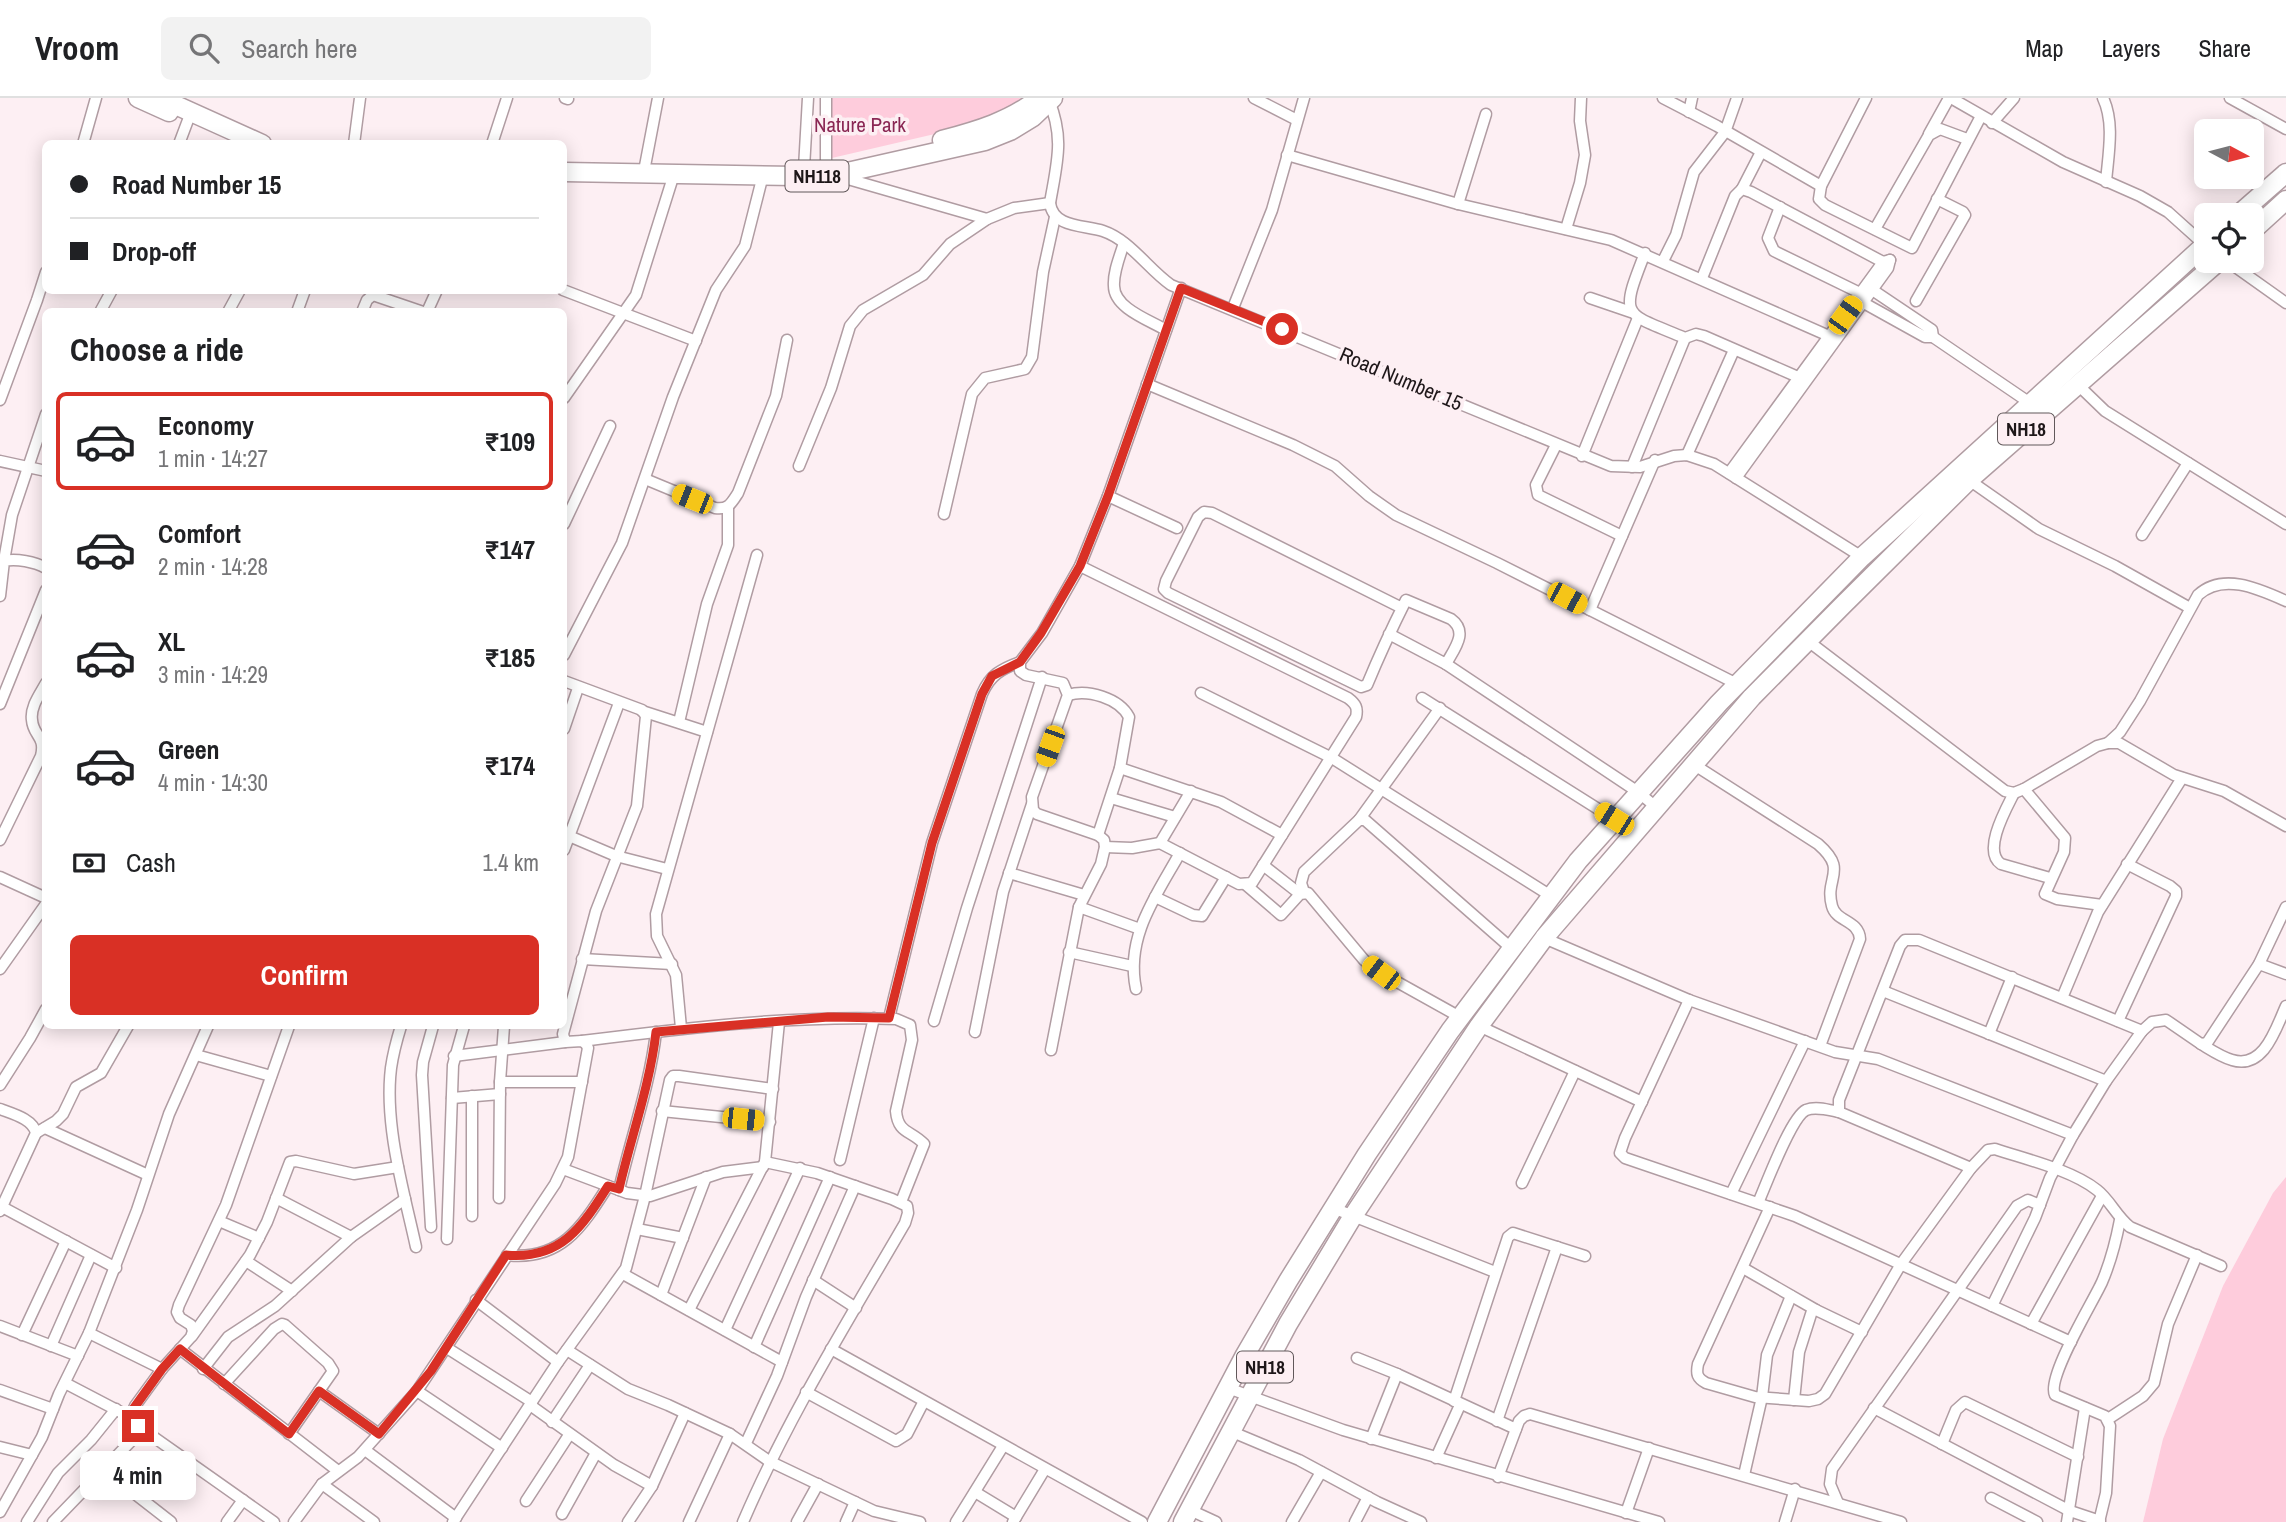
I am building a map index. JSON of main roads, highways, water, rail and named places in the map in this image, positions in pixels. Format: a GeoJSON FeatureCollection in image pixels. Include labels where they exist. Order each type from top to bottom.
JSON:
{"type":"FeatureCollection","features":[{"type":"Feature","properties":{"kind":"highway"},"geometry":{"type":"LineString","coordinates":[[138,98],[230,140]]}},
{"type":"Feature","properties":{"kind":"highway"},"geometry":{"type":"LineString","coordinates":[[160,98],[253,140]]}},
{"type":"Feature","properties":{"kind":"highway","name":"NH118"},"geometry":{"type":"LineString","coordinates":[[567,172],[762,175],[830,171],[985,141],[1010,131],[1033,117],[1048,99]]}},
{"type":"Feature","properties":{"kind":"highway","name":"NH118"},"geometry":{"type":"LineString","coordinates":[[567,162],[804,168],[830,171]]}},
{"type":"Feature","properties":{"kind":"highway"},"geometry":{"type":"LineString","coordinates":[[2252,203],[2286,173]]}},
{"type":"Feature","properties":{"kind":"highway"},"geometry":{"type":"LineString","coordinates":[[2264,220],[2286,200]]}},
{"type":"Feature","properties":{"kind":"highway","name":"NH18"},"geometry":{"type":"LineString","coordinates":[[1157,1522],[1288,1280],[1387,1125],[1460,1017],[1511,948],[1614,819],[1737,684],[1862,557],[2194,256]]}},
{"type":"Feature","properties":{"kind":"highway","name":"NH18"},"geometry":{"type":"LineString","coordinates":[[1187,1516],[1230,1431],[1353,1216],[1479,1026],[1544,938],[1752,697],[1969,480],[2205,273]]}},
{"type":"Feature","properties":{"kind":"highway"},"geometry":{"type":"LineString","coordinates":[[1908,515],[1921,528]]}},
{"type":"Feature","properties":{"kind":"highway"},"geometry":{"type":"LineString","coordinates":[[1387,1125],[1405,1138]]}},
{"type":"Feature","properties":{"kind":"park label","name":"Nature Park"},"geometry":{"type":"Point","coordinates":[860,125]}}]}
